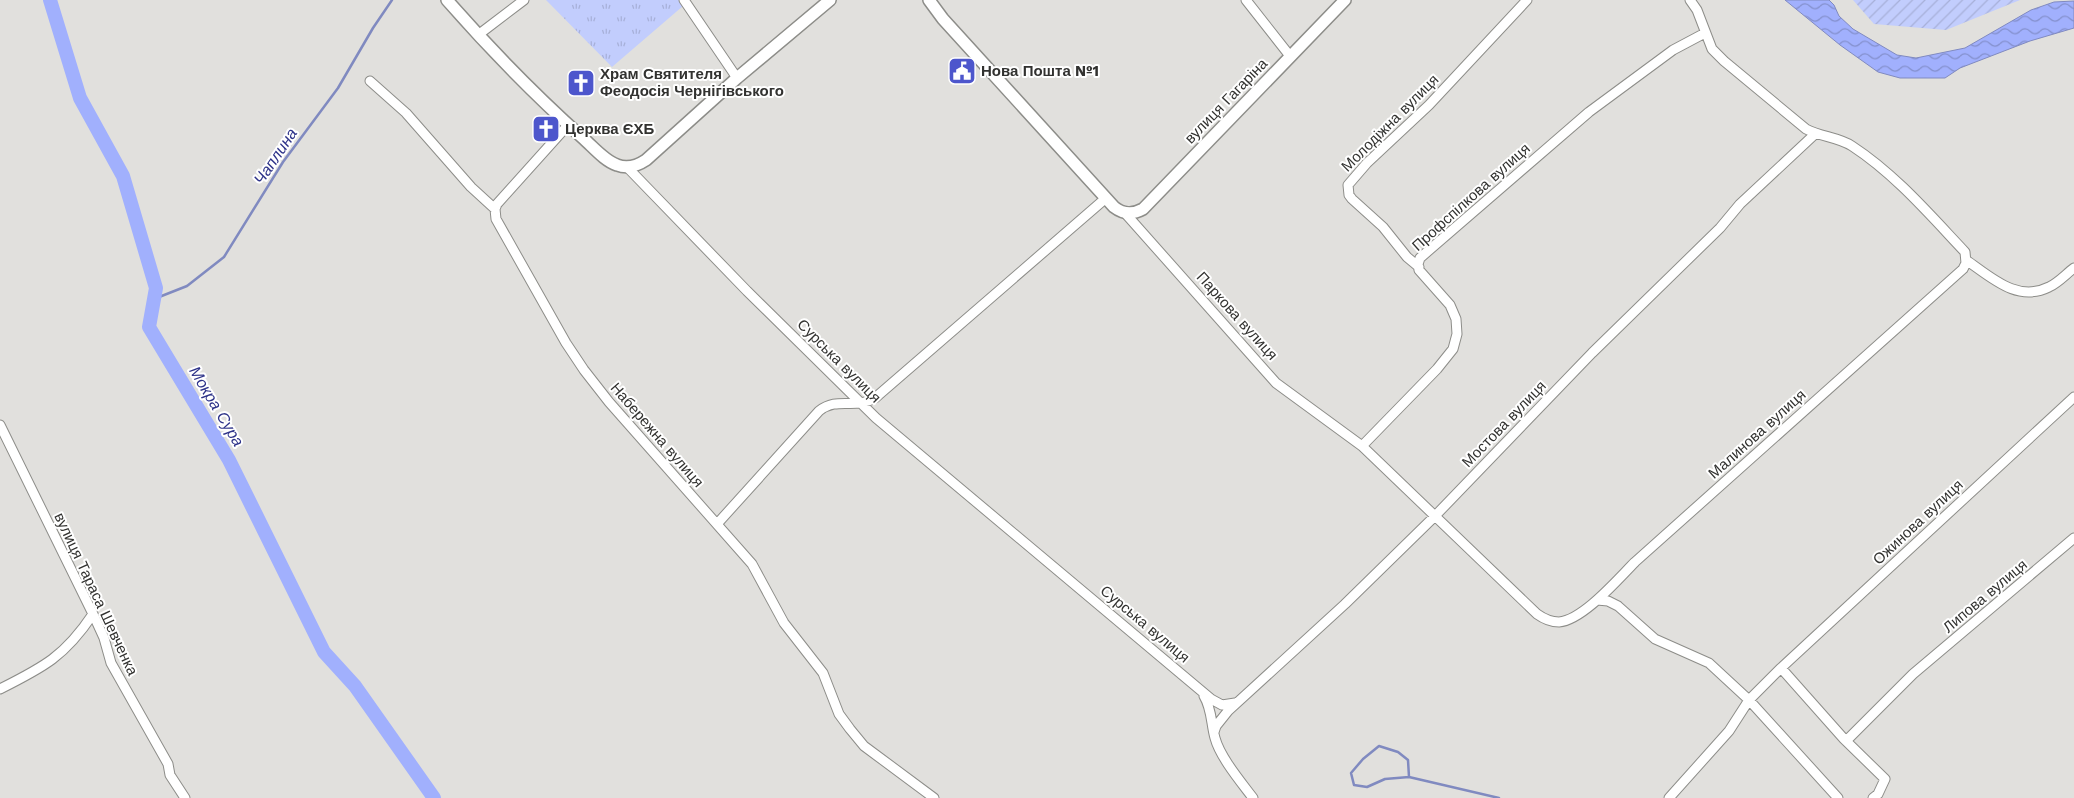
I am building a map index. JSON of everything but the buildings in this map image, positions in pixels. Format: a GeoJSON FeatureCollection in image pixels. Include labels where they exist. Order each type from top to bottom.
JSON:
{"type":"FeatureCollection","features":[{"type":"Feature","properties":{"kind":"street","name":"Сурська вулиця"},"geometry":{"type":"LineString","coordinates":[[447,0],[478,36],[568,124],[611,162],[626,167],[747,291],[876,418],[1216,703],[1222,705],[1235,704],[1240,700]]}},
{"type":"Feature","properties":{"kind":"street"},"geometry":{"type":"LineString","coordinates":[[478,36],[524,0]]}},
{"type":"Feature","properties":{"kind":"street"},"geometry":{"type":"LineString","coordinates":[[684,0],[737,78]]}},
{"type":"Feature","properties":{"kind":"street"},"geometry":{"type":"LineString","coordinates":[[626,167],[637,166],[646,160],[737,78],[830,0]]}},
{"type":"Feature","properties":{"kind":"street","name":"Паркова вулиця"},"geometry":{"type":"LineString","coordinates":[[929,0],[946,22],[1114,207],[1125,213],[1276,383],[1362,446],[1538,614],[1552,621]]}},
{"type":"Feature","properties":{"kind":"street"},"geometry":{"type":"LineString","coordinates":[[1246,0],[1290,56]]}},
{"type":"Feature","properties":{"kind":"street","name":"вулиця Гагаріна"},"geometry":{"type":"LineString","coordinates":[[1125,213],[1136,213],[1143,208],[1345,0]]}},
{"type":"Feature","properties":{"kind":"street","name":"Молодіжна вулиця"},"geometry":{"type":"LineString","coordinates":[[1418,267],[1406,257],[1383,227],[1352,200],[1347,190],[1348,186],[1367,163],[1429,105],[1527,0]]}},
{"type":"Feature","properties":{"kind":"street"},"geometry":{"type":"LineString","coordinates":[[1690,0],[1697,10],[1712,48],[1724,61],[1806,129],[1815,134],[1840,139],[1861,152],[1885,172],[1965,256],[2007,288],[2021,292],[2036,292],[2050,287],[2074,268]]}},
{"type":"Feature","properties":{"kind":"street","name":"Профспілкова вулиця"},"geometry":{"type":"LineString","coordinates":[[1362,446],[1437,369],[1453,349],[1457,334],[1456,319],[1450,305],[1418,267],[1423,256],[1590,112],[1673,50],[1705,33]]}},
{"type":"Feature","properties":{"kind":"street","name":"Набережна вулиця"},"geometry":{"type":"LineString","coordinates":[[370,81],[406,113],[471,187],[495,209],[496,219],[566,343],[584,370],[609,402],[752,564],[784,624],[823,673],[839,714],[850,729],[864,746],[934,798]]}},
{"type":"Feature","properties":{"kind":"street"},"geometry":{"type":"LineString","coordinates":[[495,209],[497,204],[568,124]]}},
{"type":"Feature","properties":{"kind":"street","name":"Мостова вулиця"},"geometry":{"type":"LineString","coordinates":[[1214,732],[1221,718],[1344,604],[1435,516],[1592,352],[1720,228],[1740,204],[1815,134]]}},
{"type":"Feature","properties":{"kind":"street"},"geometry":{"type":"LineString","coordinates":[[717,524],[819,411],[833,403],[862,404],[875,398],[1106,198]]}},
{"type":"Feature","properties":{"kind":"street","name":"Малинова вулиця"},"geometry":{"type":"LineString","coordinates":[[1552,621],[1560,622],[1571,619],[1597,600],[1635,562],[1963,270],[1965,256]]}},
{"type":"Feature","properties":{"kind":"street","name":"Ожинова вулиця"},"geometry":{"type":"LineString","coordinates":[[1749,700],[1781,668],[2074,397]]}},
{"type":"Feature","properties":{"kind":"street","name":"вулиця Тараса Шевченка"},"geometry":{"type":"LineString","coordinates":[[0,425],[93,614],[104,638],[111,663],[168,764],[170,775],[185,798]]}},
{"type":"Feature","properties":{"kind":"street","name":"Липова вулиця"},"geometry":{"type":"LineString","coordinates":[[1846,741],[1913,674],[2074,538]]}},
{"type":"Feature","properties":{"kind":"street"},"geometry":{"type":"LineString","coordinates":[[1597,600],[1618,606],[1655,639],[1710,663],[1749,700],[1838,798]]}},
{"type":"Feature","properties":{"kind":"street"},"geometry":{"type":"LineString","coordinates":[[0,689],[51,661],[69,646],[93,614]]}},
{"type":"Feature","properties":{"kind":"street"},"geometry":{"type":"LineString","coordinates":[[1781,668],[1846,741],[1884,779],[1878,794],[1873,798]]}},
{"type":"Feature","properties":{"kind":"street","name":"Сурська вулиця"},"geometry":{"type":"LineString","coordinates":[[1199,689],[1208,703],[1215,739],[1253,798]]}},
{"type":"Feature","properties":{"kind":"street"},"geometry":{"type":"LineString","coordinates":[[1669,798],[1729,731],[1749,700]]}},
{"type":"Feature","properties":{"kind":"green space"},"geometry":{"type":"Polygon","coordinates":[[[546,0],[679,0],[683,6],[612,67],[546,0]]]}},
{"type":"Feature","properties":{"kind":"green space"},"geometry":{"type":"Polygon","coordinates":[[[1853,0],[2020,0],[1946,30],[1874,24],[1853,0]]]}},
{"type":"Feature","properties":{"kind":"water"},"geometry":{"type":"Polygon","coordinates":[[[1785,0],[1829,0],[1834,5],[1839,16],[1853,29],[1897,55],[1916,58],[1965,48],[2031,10],[2054,2],[2074,1],[2074,28],[2030,41],[1960,68],[1945,78],[1900,78],[1878,72],[1840,45],[1785,0]]]}},
{"type":"Feature","properties":{"kind":"waterway","name":"Мокра Сура"},"geometry":{"type":"LineString","coordinates":[[50,0],[80,98],[123,176],[156,288],[149,327],[229,460],[324,652],[355,686],[434,798]]}},
{"type":"Feature","properties":{"kind":"waterway","name":"Чаплина"},"geometry":{"type":"LineString","coordinates":[[154,299],[187,286],[224,257],[283,162],[338,88],[373,28],[392,0]]}},
{"type":"Feature","properties":{"kind":"waterway"},"geometry":{"type":"LineString","coordinates":[[1409,777],[1408,760],[1398,752],[1379,746],[1363,759],[1351,773],[1354,785],[1367,787],[1385,779],[1409,777],[1499,798]]}},
{"type":"Feature","properties":{"kind":"place","name":"Нова Пошта №1"},"geometry":{"type":"Point","coordinates":[962,71]}},
{"type":"Feature","properties":{"kind":"place","name":"Храм Святителя Феодосія Чернігівського"},"geometry":{"type":"Point","coordinates":[581,83]}},
{"type":"Feature","properties":{"kind":"place","name":"Церква ЄХБ"},"geometry":{"type":"Point","coordinates":[546,129]}}]}
